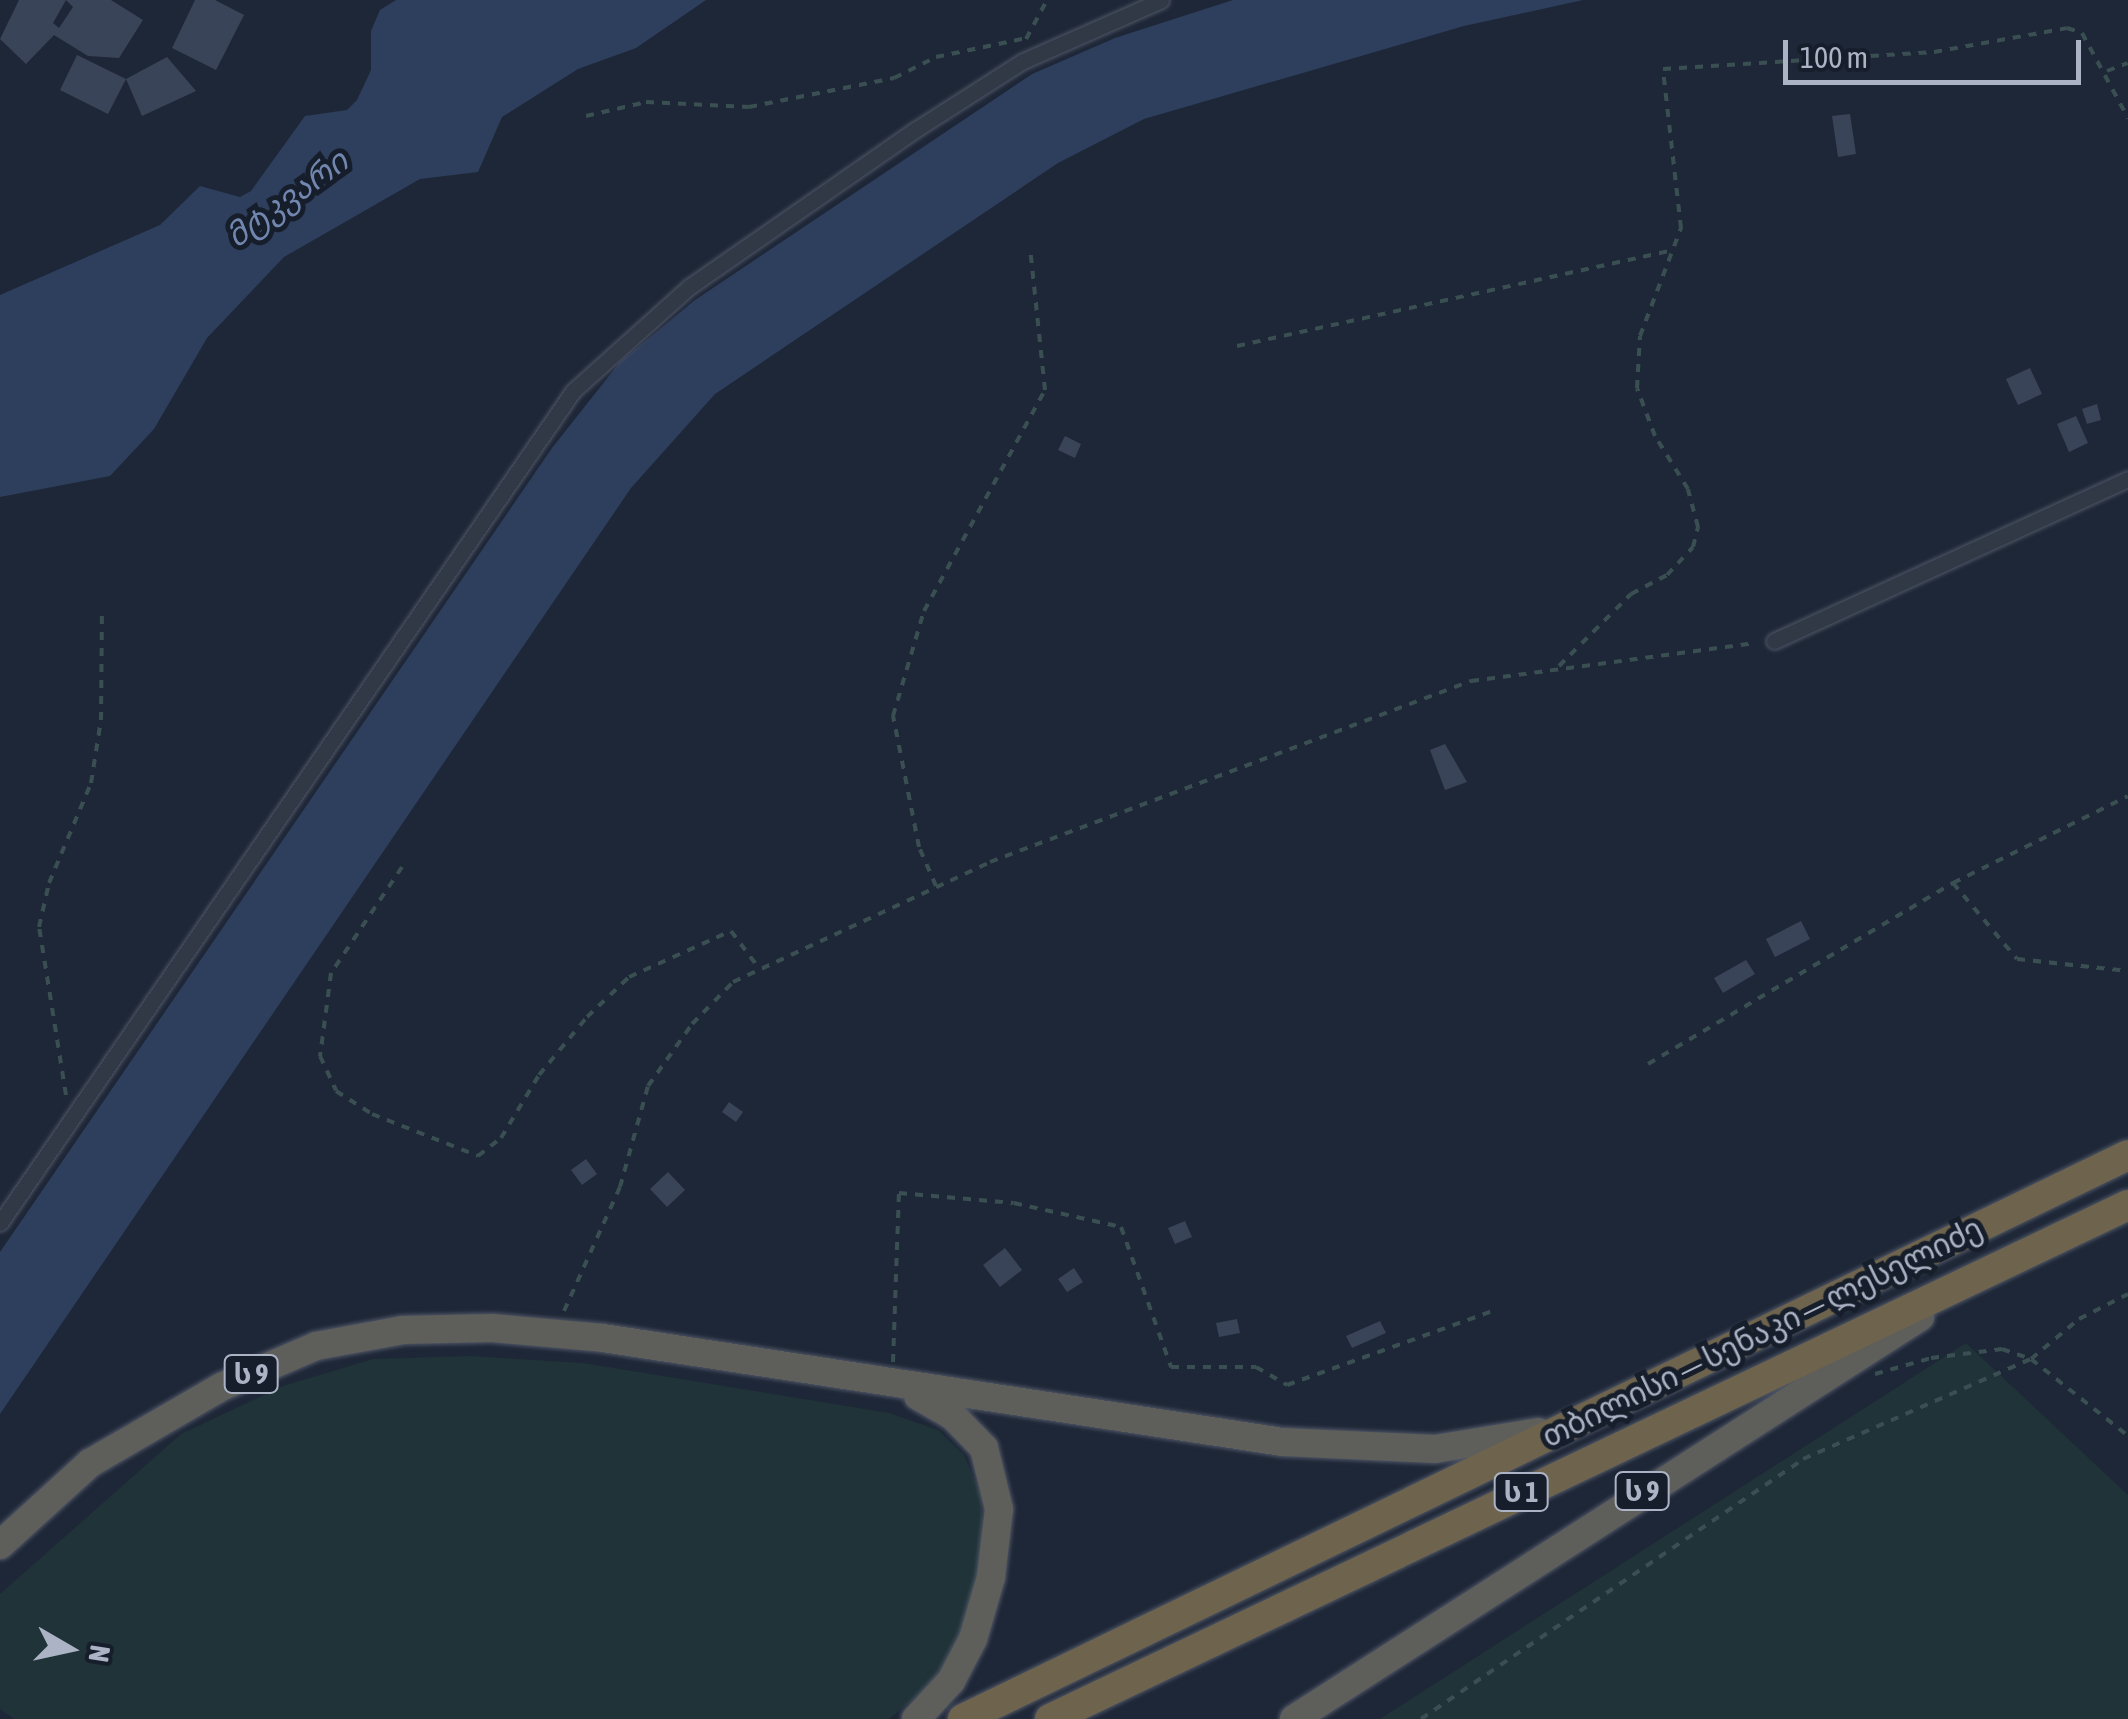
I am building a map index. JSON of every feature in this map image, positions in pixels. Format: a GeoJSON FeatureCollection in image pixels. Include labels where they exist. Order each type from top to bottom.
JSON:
{"type":"FeatureCollection","features":[{"type":"Feature","properties":{"kind":"highway","name":"თბილისი — სენაკი — ლესელიძე"},"geometry":{"type":"LineString","coordinates":[[963,1719],[2128,1155]]}},
{"type":"Feature","properties":{"kind":"highway","name":"თბილისი — სენაკი — ლესელიძე"},"geometry":{"type":"LineString","coordinates":[[1050,1719],[2128,1205]]}},
{"type":"Feature","properties":{"kind":"highway","name":"ს 9"},"geometry":{"type":"LineString","coordinates":[[1294,1719],[1994,1270]]}},
{"type":"Feature","properties":{"kind":"highway","name":"ს 9"},"geometry":{"type":"LineString","coordinates":[[0,1545],[78,1473],[133,1435],[316,1346],[403,1330],[550,1332],[1191,1432],[1388,1449],[1470,1446],[1578,1420]]}},
{"type":"Feature","properties":{"kind":"highway"},"geometry":{"type":"LineString","coordinates":[[893,1386],[969,1430],[998,1487],[998,1534],[978,1625],[951,1681],[916,1719]]}},
{"type":"Feature","properties":{"kind":"street"},"geometry":{"type":"LineString","coordinates":[[0,1223],[73,1125],[573,391],[689,287],[915,130],[1023,61],[1161,0]]}},
{"type":"Feature","properties":{"kind":"street"},"geometry":{"type":"LineString","coordinates":[[1774,641],[2128,479]]}},
{"type":"Feature","properties":{"kind":"path"},"geometry":{"type":"LineString","coordinates":[[1559,666],[1631,594],[1667,575],[1693,547],[1698,528],[1688,488],[1654,436],[1637,388],[1640,336],[1674,250],[1681,188],[1664,68],[1934,52],[2067,28],[2082,33],[2107,70],[2128,118]]}},
{"type":"Feature","properties":{"kind":"path"},"geometry":{"type":"LineString","coordinates":[[586,116],[646,102],[749,107],[894,78],[936,57],[1027,38]]}},
{"type":"Feature","properties":{"kind":"path"},"geometry":{"type":"LineString","coordinates":[[2107,70],[2128,63]]}},
{"type":"Feature","properties":{"kind":"path"},"geometry":{"type":"LineString","coordinates":[[936,886],[919,847],[893,716],[924,611],[1044,390],[1030,248]]}},
{"type":"Feature","properties":{"kind":"path"},"geometry":{"type":"LineString","coordinates":[[1237,346],[1674,250]]}},
{"type":"Feature","properties":{"kind":"path"},"geometry":{"type":"LineString","coordinates":[[73,1125],[45,992],[39,927],[49,883],[91,783],[101,720],[102,613]]}},
{"type":"Feature","properties":{"kind":"path"},"geometry":{"type":"LineString","coordinates":[[550,1332],[620,1188],[648,1086],[692,1024],[734,982],[758,968],[936,886],[1471,682],[1559,666],[1774,641]]}},
{"type":"Feature","properties":{"kind":"path"},"geometry":{"type":"LineString","coordinates":[[1648,1064],[1953,882],[2128,796]]}},
{"type":"Feature","properties":{"kind":"path"},"geometry":{"type":"LineString","coordinates":[[402,867],[330,974],[320,1056],[336,1090],[372,1114],[478,1156],[500,1138],[539,1074],[586,1016],[629,976],[731,931],[758,968]]}},
{"type":"Feature","properties":{"kind":"path"},"geometry":{"type":"LineString","coordinates":[[1953,882],[2017,960],[2128,971]]}},
{"type":"Feature","properties":{"kind":"path"},"geometry":{"type":"LineString","coordinates":[[893,1386],[899,1193],[1014,1203],[1121,1227],[1171,1367],[1256,1367],[1287,1385],[1494,1310]]}},
{"type":"Feature","properties":{"kind":"path"},"geometry":{"type":"LineString","coordinates":[[1421,1719],[1804,1459],[2031,1359],[2080,1319],[2128,1294]]}},
{"type":"Feature","properties":{"kind":"path"},"geometry":{"type":"LineString","coordinates":[[1838,1368],[1880,1375],[1931,1358],[2002,1349],[2031,1359],[2128,1436]]}},
{"type":"Feature","properties":{"kind":"green space"},"geometry":{"type":"Polygon","coordinates":[[[1966,1343],[2128,1495],[2128,1719],[1380,1719],[1966,1343]]]}},
{"type":"Feature","properties":{"kind":"green space"},"geometry":{"type":"Polygon","coordinates":[[[469,1356],[583,1363],[889,1413],[938,1430],[964,1455],[981,1495],[984,1545],[963,1639],[936,1681],[889,1719],[14,1719],[0,1709],[0,1594],[181,1434],[283,1386],[373,1359],[469,1356]]]}},
{"type":"Feature","properties":{"kind":"water","name":"მტკვარი"},"geometry":{"type":"Polygon","coordinates":[[[396,0],[706,0],[636,48],[578,69],[502,117],[478,172],[420,179],[284,257],[207,338],[154,429],[110,476],[0,497],[0,295],[160,225],[200,186],[240,197],[251,191],[305,116],[347,110],[357,100],[371,70],[371,31],[380,10],[396,0]]]}},
{"type":"Feature","properties":{"kind":"water"},"geometry":{"type":"Polygon","coordinates":[[[1233,0],[1583,0],[1464,26],[1144,119],[1058,163],[715,394],[631,488],[0,1414],[0,1252],[552,448],[620,362],[695,300],[1032,74],[1115,38],[1233,0]]]}},
{"type":"Feature","properties":{"kind":"building"},"geometry":{"type":"Polygon","coordinates":[[[19,0],[66,0],[111,0],[143,20],[119,58],[88,56],[54,35],[26,64],[0,39],[19,0]],[[66,0],[53,23],[59,28],[73,7],[66,0]]]}},
{"type":"Feature","properties":{"kind":"building"},"geometry":{"type":"Polygon","coordinates":[[[195,0],[215,0],[244,15],[216,70],[172,48],[195,0]]]}},
{"type":"Feature","properties":{"kind":"building"},"geometry":{"type":"Polygon","coordinates":[[[77,55],[126,79],[108,114],[60,90],[77,55]]]}},
{"type":"Feature","properties":{"kind":"building"},"geometry":{"type":"Polygon","coordinates":[[[167,57],[196,91],[142,116],[126,79],[167,57]]]}},
{"type":"Feature","properties":{"kind":"building"},"geometry":{"type":"Polygon","coordinates":[[[1850,114],[1856,154],[1838,157],[1832,116],[1850,114]]]}},
{"type":"Feature","properties":{"kind":"building"},"geometry":{"type":"Polygon","coordinates":[[[2030,368],[2042,394],[2018,405],[2006,379],[2030,368]]]}},
{"type":"Feature","properties":{"kind":"building"},"geometry":{"type":"Polygon","coordinates":[[[2097,404],[2101,420],[2087,424],[2082,409],[2097,404]]]}},
{"type":"Feature","properties":{"kind":"building"},"geometry":{"type":"Polygon","coordinates":[[[2076,416],[2088,443],[2069,452],[2057,424],[2076,416]]]}},
{"type":"Feature","properties":{"kind":"building"},"geometry":{"type":"Polygon","coordinates":[[[1065,436],[1081,444],[1075,458],[1058,450],[1065,436]]]}},
{"type":"Feature","properties":{"kind":"building"},"geometry":{"type":"Polygon","coordinates":[[[1445,744],[1467,782],[1445,790],[1430,750],[1445,744]]]}},
{"type":"Feature","properties":{"kind":"building"},"geometry":{"type":"Polygon","coordinates":[[[1801,921],[1810,939],[1775,957],[1766,939],[1801,921]]]}},
{"type":"Feature","properties":{"kind":"building"},"geometry":{"type":"Polygon","coordinates":[[[1746,960],[1755,974],[1723,993],[1714,978],[1746,960]]]}},
{"type":"Feature","properties":{"kind":"building"},"geometry":{"type":"Polygon","coordinates":[[[729,1102],[743,1112],[736,1122],[722,1112],[729,1102]]]}},
{"type":"Feature","properties":{"kind":"building"},"geometry":{"type":"Polygon","coordinates":[[[586,1159],[597,1174],[582,1185],[571,1170],[586,1159]]]}},
{"type":"Feature","properties":{"kind":"building"},"geometry":{"type":"Polygon","coordinates":[[[668,1172],[685,1190],[667,1207],[650,1189],[668,1172]]]}},
{"type":"Feature","properties":{"kind":"building"},"geometry":{"type":"Polygon","coordinates":[[[1185,1221],[1192,1237],[1175,1244],[1168,1228],[1185,1221]]]}},
{"type":"Feature","properties":{"kind":"building"},"geometry":{"type":"Polygon","coordinates":[[[1005,1248],[1022,1270],[1000,1287],[983,1265],[1005,1248]]]}},
{"type":"Feature","properties":{"kind":"building"},"geometry":{"type":"Polygon","coordinates":[[[1074,1268],[1083,1282],[1067,1292],[1058,1279],[1074,1268]]]}},
{"type":"Feature","properties":{"kind":"building"},"geometry":{"type":"Polygon","coordinates":[[[1237,1319],[1240,1333],[1219,1337],[1216,1323],[1237,1319]]]}},
{"type":"Feature","properties":{"kind":"building"},"geometry":{"type":"Polygon","coordinates":[[[1380,1321],[1386,1333],[1352,1348],[1346,1336],[1380,1321]]]}}]}
